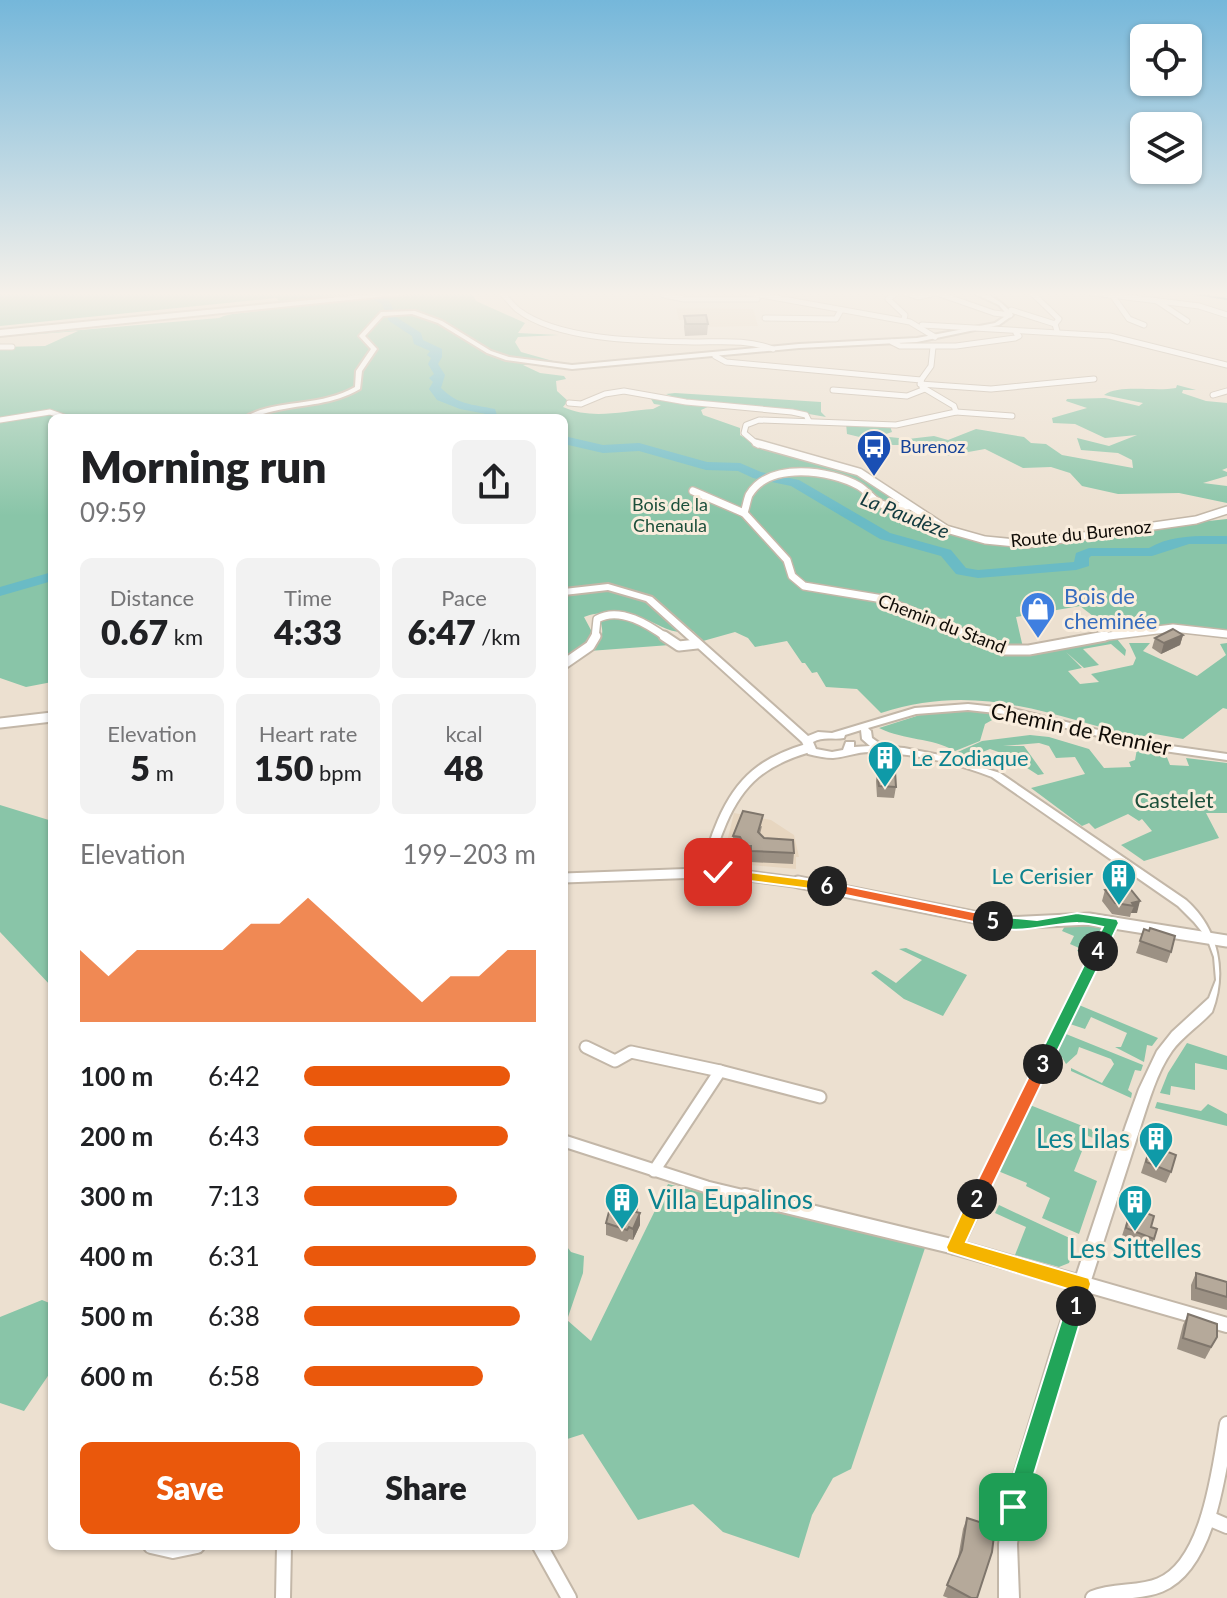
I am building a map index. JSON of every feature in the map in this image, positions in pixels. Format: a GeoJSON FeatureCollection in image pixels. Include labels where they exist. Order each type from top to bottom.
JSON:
{"type":"FeatureCollection","features":[{"type":"Feature","properties":{"kind":"street"},"geometry":{"type":"LineString","coordinates":[[258,414],[277,407],[335,400],[358,388],[362,367]]}},
{"type":"Feature","properties":{"kind":"street"},"geometry":{"type":"LineString","coordinates":[[767,367],[991,389],[1094,379]]}},
{"type":"Feature","properties":{"kind":"street"},"geometry":{"type":"LineString","coordinates":[[833,390],[907,396],[922,384],[931,367]]}},
{"type":"Feature","properties":{"kind":"street"},"geometry":{"type":"LineString","coordinates":[[922,384],[954,406],[956,412]]}},
{"type":"Feature","properties":{"kind":"street"},"geometry":{"type":"LineString","coordinates":[[569,403],[581,404],[624,391],[686,402],[792,412],[806,415],[809,421]]}},
{"type":"Feature","properties":{"kind":"street"},"geometry":{"type":"LineString","coordinates":[[1213,395],[1227,391]]}},
{"type":"Feature","properties":{"kind":"street"},"geometry":{"type":"LineString","coordinates":[[0,420],[50,412],[56,414]]}},
{"type":"Feature","properties":{"kind":"street","name":"Route du Burenoz"},"geometry":{"type":"LineString","coordinates":[[1012,416],[956,412],[896,425],[759,420],[746,425],[744,433],[760,446],[859,472],[946,529],[985,540],[1017,544],[1196,520],[1227,510]]}},
{"type":"Feature","properties":{"kind":"street"},"geometry":{"type":"LineString","coordinates":[[693,491],[744,513],[745,502],[763,481],[773,474],[784,472],[828,476],[861,487],[883,505],[909,506]]}},
{"type":"Feature","properties":{"kind":"street","name":"Chemin du Stand"},"geometry":{"type":"LineString","coordinates":[[744,513],[787,560],[792,576],[804,586],[883,599],[1005,650],[1029,650],[1102,636],[1173,628],[1227,634]]}},
{"type":"Feature","properties":{"kind":"street"},"geometry":{"type":"LineString","coordinates":[[568,591],[603,587],[634,592],[649,599],[811,741],[816,754],[832,755],[850,744],[875,745],[896,752]]}},
{"type":"Feature","properties":{"kind":"street"},"geometry":{"type":"LineString","coordinates":[[568,661],[597,640],[597,619],[604,615],[633,618],[651,624],[679,646],[697,644]]}},
{"type":"Feature","properties":{"kind":"street","name":"Chemin de Rennier"},"geometry":{"type":"LineString","coordinates":[[835,735],[939,707],[989,708],[1150,746],[1227,757]]}},
{"type":"Feature","properties":{"kind":"street"},"geometry":{"type":"LineString","coordinates":[[0,723],[48,717]]}},
{"type":"Feature","properties":{"kind":"street","name":"Chemin de Rennier"},"geometry":{"type":"LineString","coordinates":[[850,744],[888,719]]}},
{"type":"Feature","properties":{"kind":"street"},"geometry":{"type":"LineString","coordinates":[[866,731],[867,739],[875,745]]}},
{"type":"Feature","properties":{"kind":"street"},"geometry":{"type":"LineString","coordinates":[[709,864],[710,850],[738,786],[768,763],[811,741],[835,735],[850,744],[971,766],[996,775],[1182,903],[1221,940],[1220,989],[1210,1005],[1181,1030],[1163,1053],[1082,1284],[1013,1507],[1008,1544],[1009,1598]]}},
{"type":"Feature","properties":{"kind":"street"},"geometry":{"type":"LineString","coordinates":[[700,873],[700,866],[709,864],[717,867],[718,872]]}},
{"type":"Feature","properties":{"kind":"street"},"geometry":{"type":"LineString","coordinates":[[568,878],[700,873],[711,876],[718,872],[802,881],[993,921],[1037,925],[1077,918],[1221,940]]}},
{"type":"Feature","properties":{"kind":"street"},"geometry":{"type":"LineString","coordinates":[[955,1247],[1022,1103],[1112,923]]}},
{"type":"Feature","properties":{"kind":"street"},"geometry":{"type":"LineString","coordinates":[[586,1047],[615,1061],[631,1052],[820,1097]]}},
{"type":"Feature","properties":{"kind":"street"},"geometry":{"type":"LineString","coordinates":[[654,1171],[720,1071]]}},
{"type":"Feature","properties":{"kind":"street"},"geometry":{"type":"LineString","coordinates":[[568,1142],[707,1187],[955,1247],[1227,1325]]}},
{"type":"Feature","properties":{"kind":"street"},"geometry":{"type":"LineString","coordinates":[[1093,1598],[1148,1589],[1166,1582],[1180,1569],[1208,1518],[1227,1424]]}},
{"type":"Feature","properties":{"kind":"street"},"geometry":{"type":"LineString","coordinates":[[1208,1518],[1227,1526]]}},
{"type":"Feature","properties":{"kind":"street"},"geometry":{"type":"LineString","coordinates":[[156,1550],[186,1550]]}},
{"type":"Feature","properties":{"kind":"street"},"geometry":{"type":"LineString","coordinates":[[283,1598],[284,1550]]}},
{"type":"Feature","properties":{"kind":"street"},"geometry":{"type":"LineString","coordinates":[[542,1550],[569,1598]]}},
{"type":"Feature","properties":{"kind":"shaded area"},"geometry":{"type":"Polygon","coordinates":[[[734,813],[771,820],[794,835],[799,857],[796,857],[796,869],[728,863],[724,854],[734,813]]]}},
{"type":"Feature","properties":{"kind":"green space","name":"Bois de la Chenaula"},"geometry":{"type":"Polygon","coordinates":[[[0,367],[526,367],[540,373],[564,376],[566,379],[556,381],[557,391],[568,401],[563,407],[585,413],[653,409],[661,405],[654,404],[651,399],[675,393],[821,402],[821,412],[826,417],[792,411],[710,406],[701,410],[703,415],[740,428],[740,435],[763,449],[855,472],[894,497],[886,501],[873,494],[866,496],[876,504],[909,510],[935,525],[998,544],[1227,519],[1227,631],[1164,626],[1110,629],[1080,606],[1016,617],[1024,652],[1110,637],[1117,639],[1126,650],[1125,656],[1111,644],[1083,649],[1099,665],[1084,668],[1066,652],[1082,668],[1068,671],[1080,684],[1099,682],[1091,674],[1133,665],[1136,658],[1129,643],[1150,643],[1143,651],[1197,676],[1226,655],[1220,644],[1227,643],[1227,709],[1223,708],[1183,739],[1149,733],[1142,738],[1046,712],[983,701],[951,700],[917,704],[881,713],[857,689],[826,687],[817,672],[812,673],[802,663],[787,641],[755,647],[748,638],[735,632],[703,641],[693,631],[672,631],[640,617],[619,613],[584,617],[592,632],[591,640],[568,656],[568,414],[48,414],[48,683],[26,687],[0,678],[0,367]]]}},
{"type":"Feature","properties":{"kind":"green space"},"geometry":{"type":"Polygon","coordinates":[[[1177,385],[1196,390],[1183,390],[1182,393],[1206,401],[1227,403],[1227,468],[1222,470],[1227,472],[1227,476],[1203,483],[1227,486],[1227,503],[1179,493],[1118,494],[1082,486],[1070,473],[1051,467],[1023,468],[985,449],[946,456],[924,445],[893,445],[847,434],[846,423],[890,426],[892,432],[880,436],[908,439],[934,436],[948,440],[976,429],[1024,437],[1031,443],[1046,444],[1062,455],[1133,468],[1132,460],[1118,453],[1081,450],[1077,438],[1109,446],[1137,435],[1105,438],[1075,424],[1053,423],[1052,418],[1087,408],[1067,399],[1105,398],[1139,406],[1143,403],[1104,395],[1119,390],[1167,389],[1176,388],[1177,385]]]}},
{"type":"Feature","properties":{"kind":"green space"},"geometry":{"type":"Polygon","coordinates":[[[617,617],[648,625],[670,645],[589,651],[601,638],[600,620],[617,617]]]}},
{"type":"Feature","properties":{"kind":"green space"},"geometry":{"type":"Polygon","coordinates":[[[971,710],[1001,715],[985,724],[980,741],[955,751],[879,728],[926,713],[971,710]]]}},
{"type":"Feature","properties":{"kind":"green space","name":"Castelet"},"geometry":{"type":"Polygon","coordinates":[[[1030,735],[1049,737],[1089,749],[1104,768],[1131,767],[1129,762],[1135,760],[1137,749],[1166,755],[1170,765],[1189,766],[1186,758],[1227,763],[1227,813],[1206,813],[1219,838],[1144,861],[1121,845],[1152,831],[1142,819],[1139,821],[1128,814],[1095,829],[1089,823],[1082,826],[1031,788],[1085,774],[1075,757],[1056,758],[1049,746],[1039,743],[1003,746],[1024,746],[1044,774],[1038,775],[1007,755],[990,749],[965,759],[949,756],[982,741],[1030,735]]]}},
{"type":"Feature","properties":{"kind":"green space"},"geometry":{"type":"Polygon","coordinates":[[[0,805],[48,820],[48,983],[0,932],[0,805]]]}},
{"type":"Feature","properties":{"kind":"green space"},"geometry":{"type":"Polygon","coordinates":[[[1077,924],[1105,929],[1092,955],[1077,951],[1079,948],[1070,944],[1074,936],[1062,931],[1065,926],[1077,924]]]}},
{"type":"Feature","properties":{"kind":"green space"},"geometry":{"type":"Polygon","coordinates":[[[906,948],[967,975],[943,1016],[904,999],[871,973],[876,970],[896,983],[922,960],[899,949],[906,948]]]}},
{"type":"Feature","properties":{"kind":"green space"},"geometry":{"type":"Polygon","coordinates":[[[1079,1005],[1158,1038],[1152,1046],[1147,1045],[1144,1062],[1115,1047],[1121,1047],[1127,1033],[1091,1017],[1085,1029],[1070,1024],[1079,1005]]]}},
{"type":"Feature","properties":{"kind":"green space"},"geometry":{"type":"Polygon","coordinates":[[[1066,1034],[1143,1065],[1141,1071],[1135,1070],[1128,1090],[1132,1093],[1131,1098],[1071,1071],[1071,1068],[1102,1083],[1114,1064],[1111,1059],[1079,1047],[1077,1054],[1066,1064],[1057,1049],[1066,1034]]]}},
{"type":"Feature","properties":{"kind":"green space"},"geometry":{"type":"Polygon","coordinates":[[[1187,1043],[1227,1056],[1227,1070],[1195,1063],[1195,1090],[1171,1086],[1170,1095],[1160,1093],[1168,1073],[1187,1043]]]}},
{"type":"Feature","properties":{"kind":"green space"},"geometry":{"type":"Polygon","coordinates":[[[1157,1102],[1201,1111],[1208,1104],[1227,1114],[1227,1126],[1155,1108],[1157,1102]]]}},
{"type":"Feature","properties":{"kind":"green space"},"geometry":{"type":"Polygon","coordinates":[[[1030,1105],[1115,1139],[1112,1145],[1088,1136],[1074,1171],[1097,1181],[1079,1234],[1042,1218],[1050,1198],[1026,1186],[1027,1183],[998,1171],[1030,1105]]]}},
{"type":"Feature","properties":{"kind":"green space"},"geometry":{"type":"Polygon","coordinates":[[[668,1184],[925,1248],[851,1469],[833,1478],[812,1515],[799,1558],[723,1532],[693,1504],[638,1520],[583,1434],[568,1439],[568,1321],[591,1341],[668,1184]]]}},
{"type":"Feature","properties":{"kind":"green space"},"geometry":{"type":"Polygon","coordinates":[[[999,1205],[1076,1241],[1069,1263],[1059,1267],[1015,1255],[1026,1227],[995,1213],[999,1205]]]}},
{"type":"Feature","properties":{"kind":"green space"},"geometry":{"type":"Polygon","coordinates":[[[568,1248],[584,1256],[583,1273],[568,1317],[568,1248]]]}},
{"type":"Feature","properties":{"kind":"green space"},"geometry":{"type":"Polygon","coordinates":[[[42,1300],[48,1302],[48,1376],[24,1411],[0,1403],[0,1317],[42,1300]]]}},
{"type":"Feature","properties":{"kind":"building"},"geometry":{"type":"Polygon","coordinates":[[[1173,629],[1183,635],[1164,643],[1155,638],[1173,629]]]}},
{"type":"Feature","properties":{"kind":"building"},"geometry":{"type":"Polygon","coordinates":[[[877,770],[895,771],[896,787],[879,786],[877,770]]]}},
{"type":"Feature","properties":{"kind":"building"},"geometry":{"type":"Polygon","coordinates":[[[743,811],[763,815],[758,832],[764,838],[793,840],[794,853],[751,851],[751,846],[745,846],[740,837],[733,836],[743,811]]]}},
{"type":"Feature","properties":{"kind":"building"},"geometry":{"type":"Polygon","coordinates":[[[1128,886],[1140,901],[1132,903],[1134,906],[1115,903],[1105,890],[1128,886]]]}},
{"type":"Feature","properties":{"kind":"building"},"geometry":{"type":"Polygon","coordinates":[[[1150,928],[1175,936],[1171,952],[1140,941],[1144,929],[1149,931],[1150,928]]]}},
{"type":"Feature","properties":{"kind":"building"},"geometry":{"type":"Polygon","coordinates":[[[1150,1145],[1176,1155],[1171,1172],[1146,1162],[1150,1145]]]}},
{"type":"Feature","properties":{"kind":"building"},"geometry":{"type":"Polygon","coordinates":[[[616,1202],[640,1213],[633,1229],[606,1223],[610,1208],[613,1209],[616,1202]]]}},
{"type":"Feature","properties":{"kind":"building"},"geometry":{"type":"Polygon","coordinates":[[[1131,1207],[1154,1216],[1151,1227],[1157,1229],[1154,1239],[1126,1228],[1131,1207]]]}},
{"type":"Feature","properties":{"kind":"building"},"geometry":{"type":"Polygon","coordinates":[[[1196,1273],[1227,1282],[1227,1297],[1196,1288],[1196,1273]]]}},
{"type":"Feature","properties":{"kind":"building"},"geometry":{"type":"Polygon","coordinates":[[[1188,1314],[1217,1324],[1217,1337],[1211,1347],[1183,1338],[1188,1314]]]}},
{"type":"Feature","properties":{"kind":"building"},"geometry":{"type":"Polygon","coordinates":[[[967,1518],[995,1527],[992,1552],[977,1598],[947,1585],[962,1550],[967,1518]]]}},
{"type":"Feature","properties":{"kind":"waterway","name":"La Paudèze"},"geometry":{"type":"LineString","coordinates":[[435,367],[440,375],[434,378],[439,381],[435,389],[440,392],[441,398],[464,407],[491,411],[491,414]]}},
{"type":"Feature","properties":{"kind":"waterway","name":"La Paudèze"},"geometry":{"type":"LineString","coordinates":[[568,441],[603,449],[639,447],[706,466],[740,467],[757,475],[795,483],[885,536],[946,553],[961,571],[978,574],[1076,566],[1084,563],[1081,556],[1089,552],[1152,552],[1162,546],[1189,540],[1227,540]]}},
{"type":"Feature","properties":{"kind":"waterway"},"geometry":{"type":"LineString","coordinates":[[0,592],[48,577]]}},
{"type":"Feature","properties":{"kind":"place","name":"Burenoz"},"geometry":{"type":"Point","coordinates":[874,478]}},
{"type":"Feature","properties":{"kind":"place","name":"Bois de cheminée"},"geometry":{"type":"Point","coordinates":[1038,640]}},
{"type":"Feature","properties":{"kind":"place","name":"Le Zodiaque"},"geometry":{"type":"Point","coordinates":[885,789]}},
{"type":"Feature","properties":{"kind":"place","name":"Le Cerisier"},"geometry":{"type":"Point","coordinates":[1119,907]}},
{"type":"Feature","properties":{"kind":"place","name":"Les Lilas"},"geometry":{"type":"Point","coordinates":[1156,1170]}},
{"type":"Feature","properties":{"kind":"place","name":"Villa Eupalinos"},"geometry":{"type":"Point","coordinates":[622,1231]}},
{"type":"Feature","properties":{"kind":"place","name":"Les Sittelles"},"geometry":{"type":"Point","coordinates":[1135,1233]}},
{"type":"Feature","properties":{"kind":"route"},"geometry":{"type":"LineString","coordinates":[[718,872],[802,881],[1026,925],[1077,918],[1112,923],[1022,1103],[955,1247],[1082,1284],[1013,1507]]}}]}
